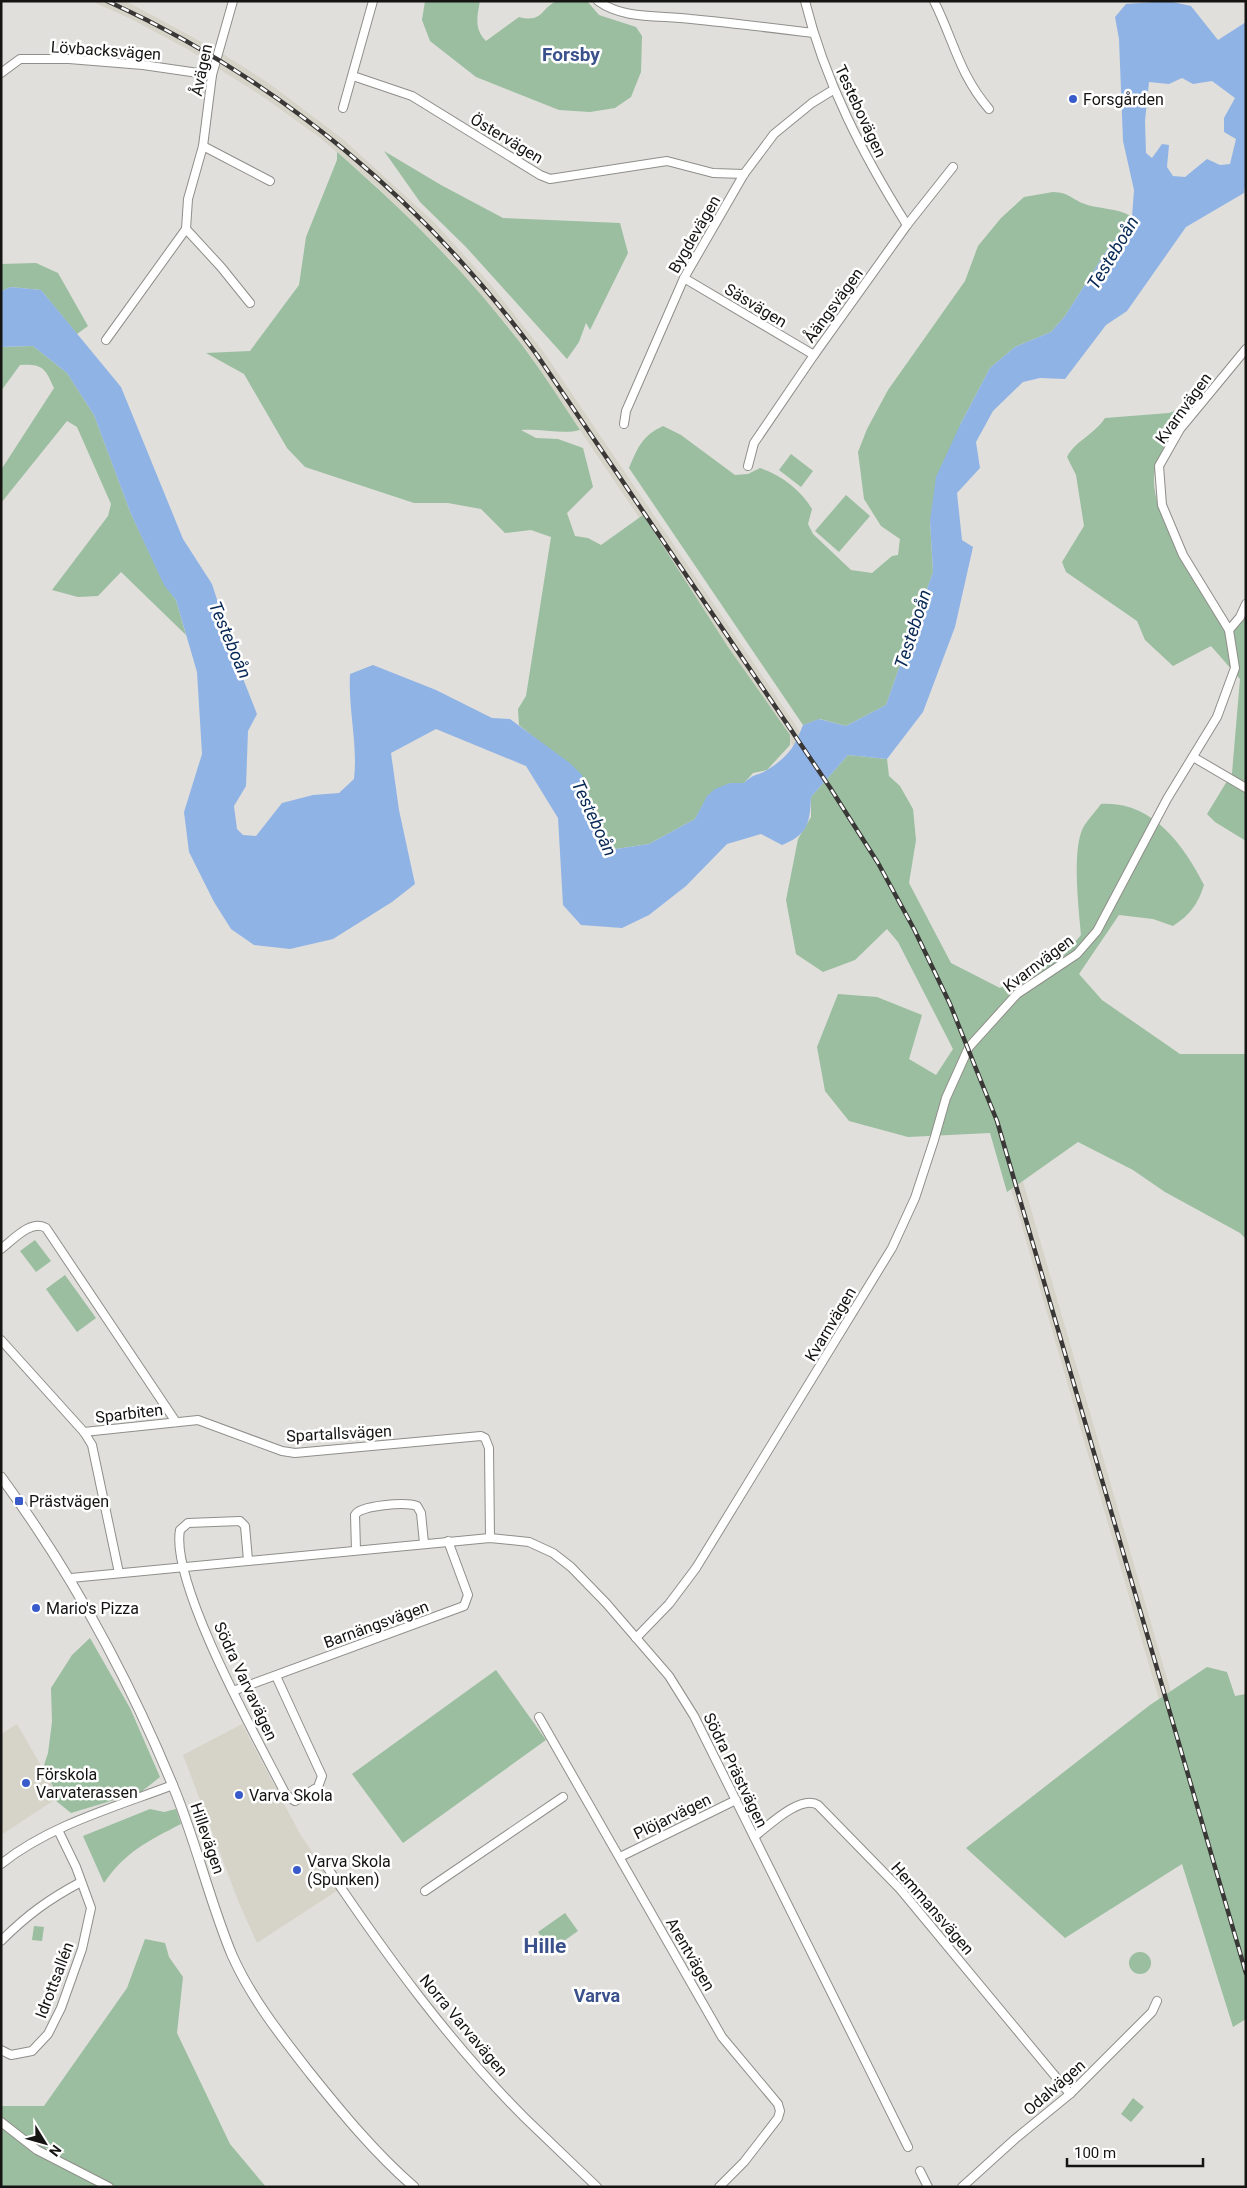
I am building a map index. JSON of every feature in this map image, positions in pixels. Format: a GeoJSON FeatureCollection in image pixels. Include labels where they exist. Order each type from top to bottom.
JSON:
{"type":"FeatureCollection","features":[{"type":"Feature","properties":{"kind":"street","name":"Åvägen"},"geometry":{"type":"LineString","coordinates":[[186,229],[188,199],[202,146],[212,75],[233,1]]}},
{"type":"Feature","properties":{"kind":"street"},"geometry":{"type":"LineString","coordinates":[[344,108],[373,1]]}},
{"type":"Feature","properties":{"kind":"street"},"geometry":{"type":"LineString","coordinates":[[598,1],[612,9],[633,15],[690,18],[813,33]]}},
{"type":"Feature","properties":{"kind":"street","name":"Testebovägen"},"geometry":{"type":"LineString","coordinates":[[805,1],[813,33],[833,90],[861,147],[908,226]]}},
{"type":"Feature","properties":{"kind":"street"},"geometry":{"type":"LineString","coordinates":[[934,1],[955,56],[976,93],[989,109]]}},
{"type":"Feature","properties":{"kind":"street","name":"Lövbacksvägen"},"geometry":{"type":"LineString","coordinates":[[1,73],[20,59],[68,59],[144,65],[212,75]]}},
{"type":"Feature","properties":{"kind":"street","name":"Östervägen"},"geometry":{"type":"LineString","coordinates":[[352,76],[412,96],[540,175],[550,178],[667,161],[713,173],[744,174]]}},
{"type":"Feature","properties":{"kind":"street","name":"Bygdevägen"},"geometry":{"type":"LineString","coordinates":[[624,424],[626,411],[684,278],[744,174],[774,134],[812,102],[833,90]]}},
{"type":"Feature","properties":{"kind":"street"},"geometry":{"type":"LineString","coordinates":[[202,146],[270,181]]}},
{"type":"Feature","properties":{"kind":"street","name":"Åängsvägen"},"geometry":{"type":"LineString","coordinates":[[748,466],[754,443],[814,355],[953,167]]}},
{"type":"Feature","properties":{"kind":"street"},"geometry":{"type":"LineString","coordinates":[[106,340],[186,229],[221,267],[250,303]]}},
{"type":"Feature","properties":{"kind":"street","name":"Säsvägen"},"geometry":{"type":"LineString","coordinates":[[684,278],[814,355]]}},
{"type":"Feature","properties":{"kind":"street","name":"Kvarnvägen"},"geometry":{"type":"LineString","coordinates":[[636,1638],[669,1604],[706,1552],[892,1248],[915,1198],[946,1098],[968,1047],[1017,994],[1077,954],[1097,931],[1125,874],[1217,716],[1235,668],[1229,630],[1183,555],[1162,505],[1159,466],[1180,429],[1246,348]]}},
{"type":"Feature","properties":{"kind":"street"},"geometry":{"type":"LineString","coordinates":[[1229,630],[1240,617],[1246,604]]}},
{"type":"Feature","properties":{"kind":"street"},"geometry":{"type":"LineString","coordinates":[[1192,757],[1246,788]]}},
{"type":"Feature","properties":{"kind":"street"},"geometry":{"type":"LineString","coordinates":[[1,1249],[32,1226],[46,1228],[176,1422]]}},
{"type":"Feature","properties":{"kind":"street"},"geometry":{"type":"LineString","coordinates":[[1,1340],[84,1432],[95,1450],[119,1573]]}},
{"type":"Feature","properties":{"kind":"street","name":"Spartallsvägen"},"geometry":{"type":"LineString","coordinates":[[176,1422],[198,1420],[282,1451],[295,1453],[481,1436],[486,1438],[489,1448],[490,1538]]}},
{"type":"Feature","properties":{"kind":"street","name":"Sparbiten"},"geometry":{"type":"LineString","coordinates":[[84,1432],[176,1422]]}},
{"type":"Feature","properties":{"kind":"street","name":"Hillevägen"},"geometry":{"type":"LineString","coordinates":[[1,1477],[37,1526],[70,1578],[138,1710],[173,1785],[227,1943],[247,1984],[275,2028],[332,2100],[371,2146],[414,2187]]}},
{"type":"Feature","properties":{"kind":"street"},"geometry":{"type":"LineString","coordinates":[[356,1550],[355,1515],[358,1510],[366,1508],[409,1504],[417,1506],[420,1512],[424,1543]]}},
{"type":"Feature","properties":{"kind":"street"},"geometry":{"type":"LineString","coordinates":[[183,1567],[180,1533],[182,1526],[192,1523],[240,1520],[244,1526],[248,1560]]}},
{"type":"Feature","properties":{"kind":"street","name":"Södra Prästvägen"},"geometry":{"type":"LineString","coordinates":[[70,1578],[490,1538],[520,1540],[553,1554],[585,1580],[636,1638],[669,1676],[694,1716],[908,2148]]}},
{"type":"Feature","properties":{"kind":"street","name":"Barnängsvägen"},"geometry":{"type":"LineString","coordinates":[[233,1691],[464,1606],[468,1595],[448,1541]]}},
{"type":"Feature","properties":{"kind":"street","name":"Södra Varvavägen"},"geometry":{"type":"LineString","coordinates":[[183,1567],[194,1601],[233,1691],[286,1795],[294,1801],[316,1788],[322,1776],[276,1676]]}},
{"type":"Feature","properties":{"kind":"street","name":"Arentvägen"},"geometry":{"type":"LineString","coordinates":[[539,1717],[722,2038],[771,2093],[780,2107],[779,2114],[772,2125],[744,2162],[719,2187]]}},
{"type":"Feature","properties":{"kind":"street"},"geometry":{"type":"LineString","coordinates":[[1,1864],[58,1830],[173,1785]]}},
{"type":"Feature","properties":{"kind":"street"},"geometry":{"type":"LineString","coordinates":[[425,1891],[563,1797]]}},
{"type":"Feature","properties":{"kind":"street","name":"Plöjarvägen"},"geometry":{"type":"LineString","coordinates":[[620,1857],[736,1800]]}},
{"type":"Feature","properties":{"kind":"street","name":"Hemmansvägen"},"geometry":{"type":"LineString","coordinates":[[754,1837],[799,1804],[809,1801],[818,1805],[900,1889],[1070,2094]]}},
{"type":"Feature","properties":{"kind":"street","name":"Idrottsallén"},"geometry":{"type":"LineString","coordinates":[[1,2050],[11,2055],[32,2051],[48,2034],[61,2008],[82,1949],[91,1908],[58,1830]]}},
{"type":"Feature","properties":{"kind":"street","name":"Norra Varvavägen"},"geometry":{"type":"LineString","coordinates":[[327,1867],[350,1902],[439,2021],[524,2117],[597,2187]]}},
{"type":"Feature","properties":{"kind":"street"},"geometry":{"type":"LineString","coordinates":[[1,1941],[22,1920],[47,1900],[81,1882]]}},
{"type":"Feature","properties":{"kind":"street","name":"Odalvägen"},"geometry":{"type":"LineString","coordinates":[[962,2187],[1015,2139],[1070,2094],[1152,2012],[1156,2001]]}},
{"type":"Feature","properties":{"kind":"street"},"geometry":{"type":"LineString","coordinates":[[1,2122],[38,2150],[109,2187]]}},
{"type":"Feature","properties":{"kind":"street"},"geometry":{"type":"LineString","coordinates":[[920,2171],[927,2186]]}},
{"type":"Feature","properties":{"kind":"shaded area"},"geometry":{"type":"Polygon","coordinates":[[[91,1],[124,1],[137,7],[220,52],[270,84],[344,140],[435,223],[492,286],[543,351],[834,782],[1015,1154],[1175,1706],[1162,1710],[1014,1199],[979,1092],[823,790],[532,359],[512,331],[448,257],[374,184],[319,137],[262,96],[189,50],[131,19],[91,1]]]}},
{"type":"Feature","properties":{"kind":"shaded area","name":"Förskola Varvaterassen"},"geometry":{"type":"Polygon","coordinates":[[[17,1724],[59,1797],[1,1835],[1,1734],[17,1724]]]}},
{"type":"Feature","properties":{"kind":"shaded area","name":"Varva Skola"},"geometry":{"type":"Polygon","coordinates":[[[242,1724],[300,1834],[338,1890],[257,1943],[239,1903],[183,1755],[242,1724]]]}},
{"type":"Feature","properties":{"kind":"green space"},"geometry":{"type":"Polygon","coordinates":[[[425,1],[480,1],[477,18],[478,27],[486,41],[519,17],[533,18],[538,16],[558,1],[587,1],[599,15],[636,27],[642,36],[641,72],[631,97],[615,108],[590,112],[559,110],[476,77],[430,41],[422,20],[425,1]]]}},
{"type":"Feature","properties":{"kind":"green space"},"geometry":{"type":"Polygon","coordinates":[[[384,151],[441,185],[503,218],[620,223],[628,253],[590,330],[586,323],[579,342],[567,359],[466,247],[420,202],[384,151]]]}},
{"type":"Feature","properties":{"kind":"green space"},"geometry":{"type":"Polygon","coordinates":[[[337,152],[406,215],[471,283],[529,355],[580,430],[566,432],[521,430],[536,438],[558,439],[583,448],[593,487],[567,513],[575,536],[588,538],[601,545],[643,515],[728,647],[790,735],[790,745],[767,770],[753,773],[744,783],[730,783],[707,797],[695,819],[649,844],[616,849],[601,841],[590,814],[588,797],[540,742],[519,725],[518,709],[526,696],[551,537],[531,530],[505,533],[481,509],[448,503],[414,503],[305,467],[287,448],[244,374],[206,353],[250,351],[299,285],[306,237],[337,160],[337,152]]]}},
{"type":"Feature","properties":{"kind":"green space"},"geometry":{"type":"Polygon","coordinates":[[[1053,192],[1066,194],[1082,203],[1120,212],[1132,217],[1107,250],[1065,316],[1051,332],[1015,347],[990,368],[961,423],[930,520],[933,572],[886,705],[846,726],[820,719],[803,725],[629,468],[635,454],[645,438],[663,426],[681,435],[735,475],[748,474],[760,468],[775,475],[790,484],[812,509],[808,524],[813,534],[851,570],[872,573],[892,556],[898,555],[900,539],[881,526],[864,499],[858,452],[867,429],[888,390],[965,281],[978,246],[1001,218],[1024,197],[1053,192]]]}},
{"type":"Feature","properties":{"kind":"green space"},"geometry":{"type":"Polygon","coordinates":[[[36,263],[58,273],[88,326],[77,334],[41,290],[11,287],[1,291],[1,264],[36,263]]]}},
{"type":"Feature","properties":{"kind":"green space"},"geometry":{"type":"Polygon","coordinates":[[[33,346],[67,373],[94,415],[131,514],[164,584],[176,600],[186,635],[121,572],[98,596],[78,597],[52,590],[108,516],[111,504],[77,427],[67,421],[1,503],[1,470],[54,388],[42,369],[34,365],[20,365],[1,391],[1,347],[33,346]]]}},
{"type":"Feature","properties":{"kind":"green space"},"geometry":{"type":"Polygon","coordinates":[[[1197,402],[1171,438],[1160,458],[1154,477],[1155,494],[1161,513],[1180,554],[1225,627],[1246,604],[1246,841],[1215,822],[1207,814],[1232,773],[1240,679],[1211,646],[1173,666],[1145,640],[1137,621],[1066,572],[1062,562],[1084,526],[1076,475],[1067,457],[1070,451],[1096,429],[1105,418],[1169,413],[1197,402]]]}},
{"type":"Feature","properties":{"kind":"green space"},"geometry":{"type":"Polygon","coordinates":[[[791,454],[813,471],[801,487],[779,470],[791,454]]]}},
{"type":"Feature","properties":{"kind":"green space"},"geometry":{"type":"Polygon","coordinates":[[[846,495],[870,516],[839,552],[815,531],[846,495]]]}},
{"type":"Feature","properties":{"kind":"green space"},"geometry":{"type":"Polygon","coordinates":[[[848,755],[887,759],[889,776],[900,786],[913,809],[916,840],[909,883],[951,963],[1000,988],[1064,955],[1081,935],[1077,879],[1078,849],[1084,826],[1101,804],[1119,805],[1136,810],[1164,828],[1176,841],[1204,885],[1193,909],[1173,926],[1153,919],[1119,915],[1079,974],[1102,1000],[1180,1054],[1246,1054],[1246,1239],[1240,1233],[1165,1192],[1133,1170],[1078,1142],[1007,1192],[990,1133],[908,1137],[849,1121],[825,1091],[817,1047],[838,994],[877,997],[922,1015],[909,1059],[936,1075],[953,1049],[898,942],[887,929],[855,960],[823,972],[796,954],[786,900],[798,839],[811,817],[811,797],[848,755]]]}},
{"type":"Feature","properties":{"kind":"green space"},"geometry":{"type":"Polygon","coordinates":[[[35,1240],[51,1261],[36,1272],[20,1251],[35,1240]]]}},
{"type":"Feature","properties":{"kind":"green space"},"geometry":{"type":"Polygon","coordinates":[[[65,1275],[96,1318],[77,1332],[46,1289],[65,1275]]]}},
{"type":"Feature","properties":{"kind":"green space"},"geometry":{"type":"Polygon","coordinates":[[[90,1638],[130,1708],[160,1777],[141,1792],[71,1813],[55,1800],[59,1797],[43,1768],[48,1753],[52,1722],[51,1688],[72,1655],[90,1638]]]}},
{"type":"Feature","properties":{"kind":"green space"},"geometry":{"type":"Polygon","coordinates":[[[1207,1667],[1227,1672],[1235,1696],[1246,1694],[1246,2019],[1233,2027],[1182,1864],[1065,1938],[966,1848],[1150,1705],[1207,1667]]]}},
{"type":"Feature","properties":{"kind":"green space"},"geometry":{"type":"Polygon","coordinates":[[[496,1670],[546,1740],[403,1843],[352,1774],[496,1670]]]}},
{"type":"Feature","properties":{"kind":"green space"},"geometry":{"type":"Polygon","coordinates":[[[150,1809],[164,1812],[176,1809],[181,1824],[138,1848],[120,1863],[104,1883],[83,1836],[150,1809]]]}},
{"type":"Feature","properties":{"kind":"green space"},"geometry":{"type":"Polygon","coordinates":[[[565,1913],[578,1931],[551,1950],[538,1932],[565,1913]]]}},
{"type":"Feature","properties":{"kind":"green space"},"geometry":{"type":"Polygon","coordinates":[[[34,1926],[44,1927],[42,1941],[32,1940],[34,1926]]]}},
{"type":"Feature","properties":{"kind":"green space"},"geometry":{"type":"Polygon","coordinates":[[[145,1939],[165,1943],[169,1957],[183,1977],[177,2033],[230,2144],[266,2187],[1,2187],[1,2106],[44,2106],[127,1988],[145,1939]]]}},
{"type":"Feature","properties":{"kind":"green space"},"geometry":{"type":"Polygon","coordinates":[[[1140,1952],[1148,1955],[1151,1963],[1148,1971],[1140,1974],[1132,1971],[1129,1963],[1132,1955],[1140,1952]]]}},
{"type":"Feature","properties":{"kind":"green space"},"geometry":{"type":"Polygon","coordinates":[[[1133,2098],[1144,2107],[1131,2122],[1121,2114],[1133,2098]]]}},
{"type":"Feature","properties":{"kind":"water","name":"Testeboån"},"geometry":{"type":"Polygon","coordinates":[[[1168,1],[1191,6],[1218,40],[1246,22],[1246,181],[1244,193],[1186,227],[1127,311],[1106,325],[1065,379],[1040,378],[1023,382],[993,411],[976,442],[980,468],[957,493],[962,540],[973,547],[955,627],[923,712],[887,759],[848,755],[811,797],[810,814],[806,827],[797,837],[782,845],[761,834],[727,844],[686,886],[649,915],[622,928],[581,925],[563,905],[558,818],[526,766],[436,729],[391,753],[399,810],[415,884],[392,902],[333,939],[290,949],[254,945],[231,929],[214,902],[189,852],[184,812],[202,754],[197,672],[176,600],[164,585],[131,514],[94,415],[67,373],[33,346],[1,347],[1,291],[11,287],[41,290],[121,387],[183,539],[212,584],[240,671],[257,714],[248,731],[246,786],[234,806],[237,829],[243,835],[256,836],[282,803],[313,795],[339,793],[354,779],[355,753],[350,700],[350,674],[373,665],[436,690],[492,718],[510,719],[571,764],[582,775],[590,814],[601,841],[616,849],[649,844],[695,819],[707,796],[715,789],[730,783],[744,783],[781,760],[797,740],[803,725],[819,719],[846,726],[886,705],[933,572],[930,520],[936,477],[961,423],[990,368],[1015,347],[1051,332],[1065,316],[1107,250],[1132,217],[1134,190],[1123,141],[1119,39],[1115,17],[1126,4],[1168,1]],[[1182,78],[1169,84],[1149,82],[1145,121],[1146,153],[1152,158],[1162,144],[1169,145],[1167,167],[1173,176],[1185,177],[1207,159],[1220,165],[1230,164],[1236,139],[1224,132],[1224,118],[1235,98],[1212,81],[1193,84],[1182,78]]]}},
{"type":"Feature","properties":{"kind":"railway"},"geometry":{"type":"LineString","coordinates":[[107,1],[170,32],[231,68],[289,107],[345,150],[398,197],[494,299],[537,355],[829,786],[878,863],[914,929],[950,1004],[997,1121],[1246,1973]]}},
{"type":"Feature","properties":{"kind":"place","name":"Forsgården"},"geometry":{"type":"Point","coordinates":[1073,99]}},
{"type":"Feature","properties":{"kind":"place","name":"Prästvägen"},"geometry":{"type":"Point","coordinates":[19,1501]}},
{"type":"Feature","properties":{"kind":"place","name":"Mario's Pizza"},"geometry":{"type":"Point","coordinates":[36,1608]}},
{"type":"Feature","properties":{"kind":"place","name":"Förskola Varvaterassen"},"geometry":{"type":"Point","coordinates":[26,1783]}},
{"type":"Feature","properties":{"kind":"place","name":"Varva Skola"},"geometry":{"type":"Point","coordinates":[239,1795]}},
{"type":"Feature","properties":{"kind":"place","name":"Varva Skola (Spunken)"},"geometry":{"type":"Point","coordinates":[297,1870]}},
{"type":"Feature","properties":{"kind":"district","name":"Forsby"},"geometry":{"type":"Point","coordinates":[571,54]}},
{"type":"Feature","properties":{"kind":"district","name":"Hille"},"geometry":{"type":"Point","coordinates":[545,1946]}},
{"type":"Feature","properties":{"kind":"district","name":"Varva"},"geometry":{"type":"Point","coordinates":[597,1996]}}]}
